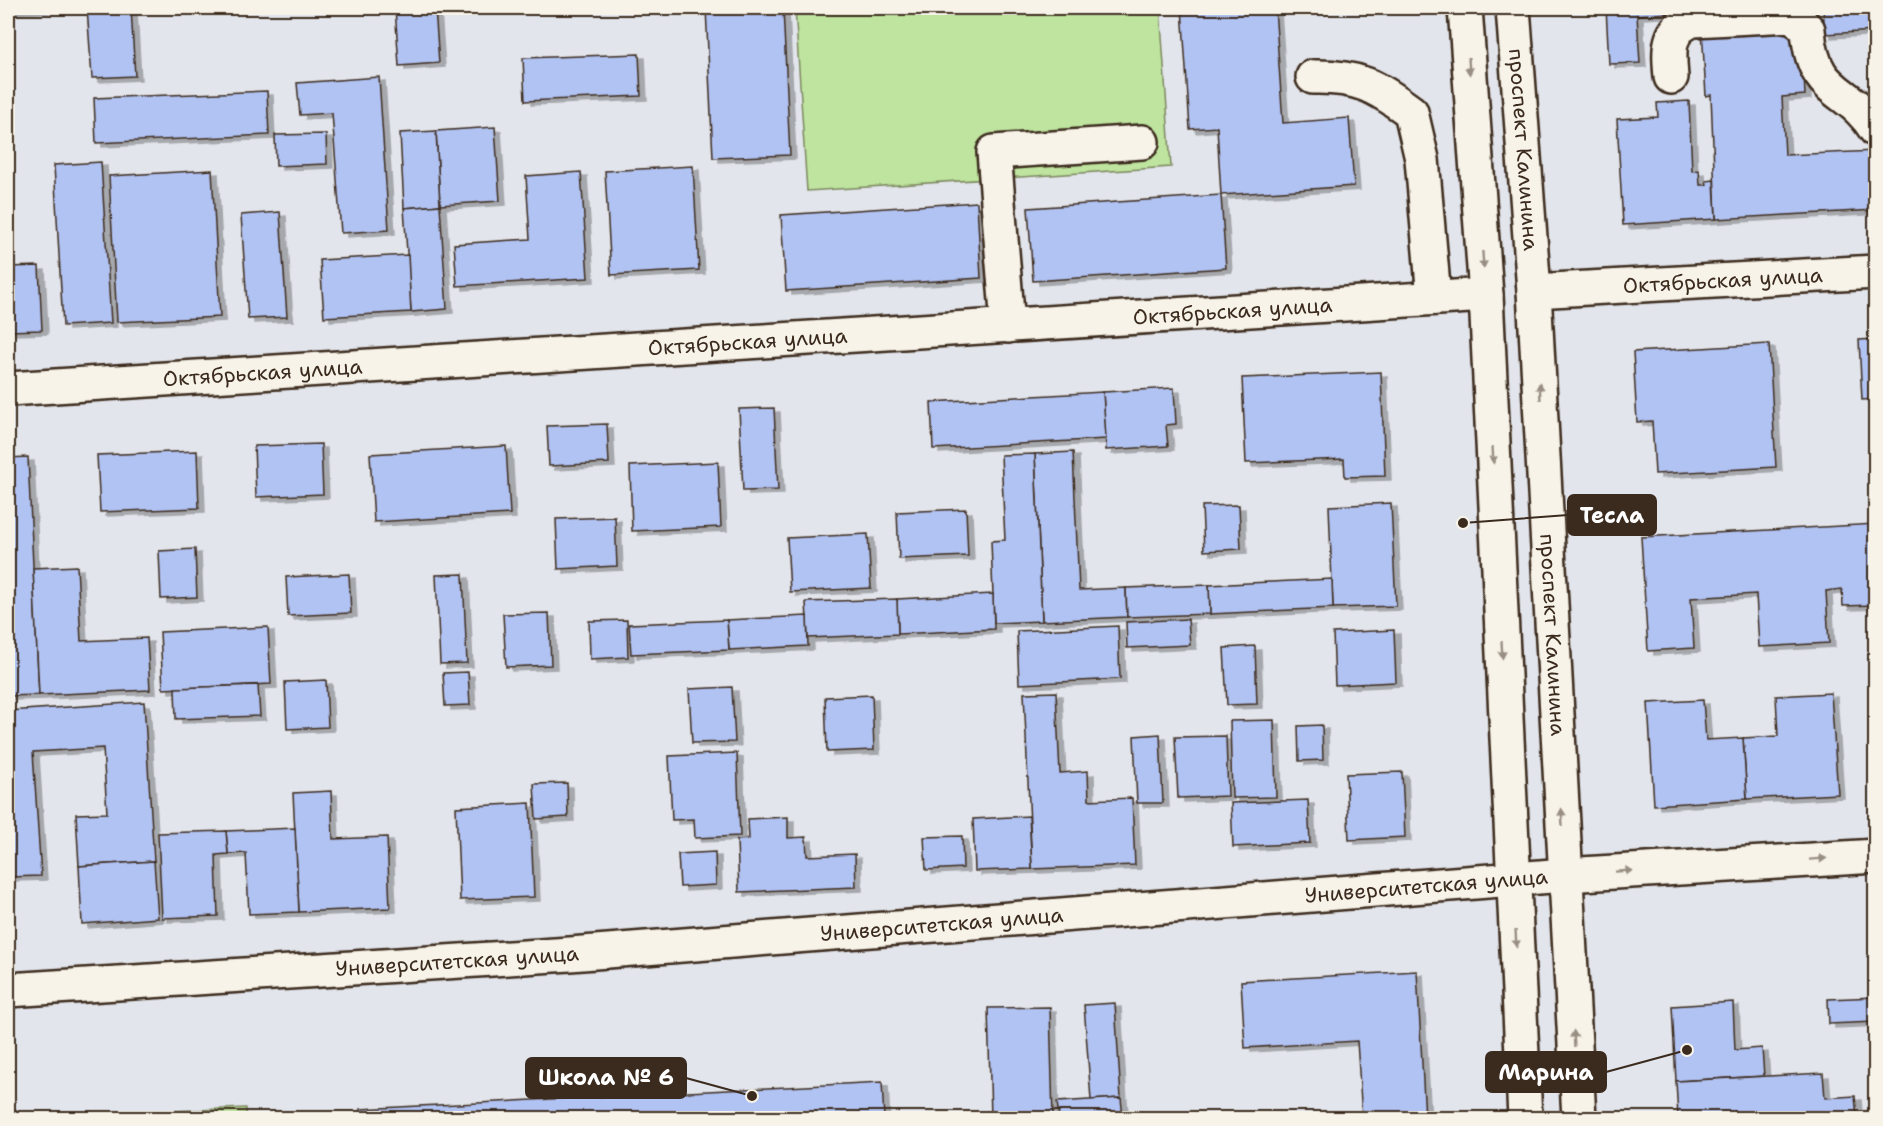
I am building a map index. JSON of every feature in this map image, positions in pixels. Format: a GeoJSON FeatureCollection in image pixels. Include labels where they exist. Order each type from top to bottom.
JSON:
{"type":"FeatureCollection","features":[{"type":"Feature","properties":{"kind":"main road"},"geometry":{"type":"LineString","coordinates":[[1465,8],[1486,296],[1525,1119]]}},
{"type":"Feature","properties":{"kind":"main road","name":"проспект Калинина"},"geometry":{"type":"LineString","coordinates":[[1513,8],[1534,291],[1579,1119]]}},
{"type":"Feature","properties":{"kind":"main road"},"geometry":{"type":"LineString","coordinates":[[1671,76],[1669,50],[1672,35],[1684,23],[1693,20],[1793,15],[1808,30],[1810,49],[1819,74],[1875,130]]}},
{"type":"Feature","properties":{"kind":"main road"},"geometry":{"type":"LineString","coordinates":[[1313,77],[1345,76],[1385,93],[1411,112],[1422,159],[1434,298]]}},
{"type":"Feature","properties":{"kind":"main road"},"geometry":{"type":"LineString","coordinates":[[1008,326],[994,152],[1142,142]]}},
{"type":"Feature","properties":{"kind":"main road","name":"Октябрьская улица"},"geometry":{"type":"LineString","coordinates":[[1534,291],[1875,272]]}},
{"type":"Feature","properties":{"kind":"main road","name":"Октябрьская улица"},"geometry":{"type":"LineString","coordinates":[[8,389],[1486,296]]}},
{"type":"Feature","properties":{"kind":"main road","name":"Университетская улица"},"geometry":{"type":"LineString","coordinates":[[8,990],[570,954],[1565,875],[1875,856]]}},
{"type":"Feature","properties":{"kind":"green space"},"geometry":{"type":"Polygon","coordinates":[[[795,8],[1160,8],[1171,167],[807,191],[795,8]]]}},
{"type":"Feature","properties":{"kind":"green space"},"geometry":{"type":"Polygon","coordinates":[[[246,1108],[246,1118],[22,1118],[22,1117],[246,1108]]]}},
{"type":"Feature","properties":{"kind":"building"},"geometry":{"type":"Polygon","coordinates":[[[8,8],[63,8],[8,10],[8,8]]]}},
{"type":"Feature","properties":{"kind":"building"},"geometry":{"type":"Polygon","coordinates":[[[87,8],[131,8],[135,76],[92,78],[87,8]]]}},
{"type":"Feature","properties":{"kind":"building"},"geometry":{"type":"Polygon","coordinates":[[[395,8],[435,8],[439,63],[399,66],[395,8]]]}},
{"type":"Feature","properties":{"kind":"building"},"geometry":{"type":"Polygon","coordinates":[[[706,8],[783,8],[790,155],[713,158],[706,8]]]}},
{"type":"Feature","properties":{"kind":"building"},"geometry":{"type":"Polygon","coordinates":[[[1182,8],[1275,8],[1283,123],[1349,118],[1354,186],[1221,195],[1217,127],[1190,129],[1182,8]]]}},
{"type":"Feature","properties":{"kind":"building"},"geometry":{"type":"Polygon","coordinates":[[[1606,8],[1760,8],[1637,15],[1640,63],[1609,64],[1606,8]]]}},
{"type":"Feature","properties":{"kind":"building"},"geometry":{"type":"Polygon","coordinates":[[[1823,8],[1876,8],[1876,31],[1825,34],[1823,8]]]}},
{"type":"Feature","properties":{"kind":"building"},"geometry":{"type":"Polygon","coordinates":[[[1796,28],[1803,55],[1805,95],[1782,97],[1785,155],[1876,151],[1876,210],[1716,219],[1711,95],[1706,96],[1702,29],[1796,28]]]}},
{"type":"Feature","properties":{"kind":"building"},"geometry":{"type":"Polygon","coordinates":[[[639,54],[641,96],[525,101],[523,58],[639,54]]]}},
{"type":"Feature","properties":{"kind":"building"},"geometry":{"type":"Polygon","coordinates":[[[379,77],[389,230],[341,233],[332,113],[300,115],[297,83],[379,77]]]}},
{"type":"Feature","properties":{"kind":"building"},"geometry":{"type":"Polygon","coordinates":[[[267,91],[269,135],[96,143],[94,98],[267,91]]]}},
{"type":"Feature","properties":{"kind":"building"},"geometry":{"type":"Polygon","coordinates":[[[1689,101],[1692,171],[1699,170],[1700,185],[1707,185],[1706,181],[1714,180],[1716,219],[1623,225],[1617,119],[1658,117],[1657,103],[1689,101]]]}},
{"type":"Feature","properties":{"kind":"building"},"geometry":{"type":"Polygon","coordinates":[[[495,127],[500,201],[440,205],[436,131],[495,127]]]}},
{"type":"Feature","properties":{"kind":"building"},"geometry":{"type":"Polygon","coordinates":[[[436,131],[440,205],[404,208],[400,133],[436,131]]]}},
{"type":"Feature","properties":{"kind":"building"},"geometry":{"type":"Polygon","coordinates":[[[326,134],[327,164],[276,166],[275,135],[326,134]]]}},
{"type":"Feature","properties":{"kind":"building"},"geometry":{"type":"Polygon","coordinates":[[[101,162],[111,323],[63,326],[54,165],[101,162]]]}},
{"type":"Feature","properties":{"kind":"building"},"geometry":{"type":"Polygon","coordinates":[[[693,166],[699,270],[611,275],[605,171],[693,166]]]}},
{"type":"Feature","properties":{"kind":"building"},"geometry":{"type":"Polygon","coordinates":[[[212,170],[220,317],[117,322],[109,176],[212,170]]]}},
{"type":"Feature","properties":{"kind":"building"},"geometry":{"type":"Polygon","coordinates":[[[581,172],[588,278],[457,286],[454,244],[530,239],[526,176],[581,172]]]}},
{"type":"Feature","properties":{"kind":"building"},"geometry":{"type":"Polygon","coordinates":[[[1221,195],[1226,268],[1033,281],[1028,208],[1221,195]]]}},
{"type":"Feature","properties":{"kind":"building"},"geometry":{"type":"Polygon","coordinates":[[[977,202],[981,278],[786,291],[781,215],[977,202]]]}},
{"type":"Feature","properties":{"kind":"building"},"geometry":{"type":"Polygon","coordinates":[[[440,205],[447,309],[411,312],[404,208],[440,205]]]}},
{"type":"Feature","properties":{"kind":"building"},"geometry":{"type":"Polygon","coordinates":[[[280,212],[287,317],[248,319],[241,215],[280,212]]]}},
{"type":"Feature","properties":{"kind":"building"},"geometry":{"type":"Polygon","coordinates":[[[408,255],[411,312],[324,317],[320,260],[408,255]]]}},
{"type":"Feature","properties":{"kind":"building"},"geometry":{"type":"Polygon","coordinates":[[[39,266],[42,330],[8,331],[8,267],[39,266]]]}},
{"type":"Feature","properties":{"kind":"building"},"geometry":{"type":"Polygon","coordinates":[[[1876,339],[1876,399],[1862,400],[1859,340],[1876,339]]]}},
{"type":"Feature","properties":{"kind":"building"},"geometry":{"type":"Polygon","coordinates":[[[1769,344],[1776,467],[1655,474],[1652,421],[1637,422],[1633,352],[1769,344]]]}},
{"type":"Feature","properties":{"kind":"building"},"geometry":{"type":"Polygon","coordinates":[[[1381,372],[1385,476],[1345,477],[1344,459],[1246,463],[1242,378],[1381,372]]]}},
{"type":"Feature","properties":{"kind":"building"},"geometry":{"type":"Polygon","coordinates":[[[1174,388],[1176,424],[1166,425],[1168,446],[1106,450],[1103,392],[1174,388]]]}},
{"type":"Feature","properties":{"kind":"building"},"geometry":{"type":"Polygon","coordinates":[[[1103,392],[1106,439],[933,449],[931,402],[1103,392]]]}},
{"type":"Feature","properties":{"kind":"building"},"geometry":{"type":"Polygon","coordinates":[[[774,408],[778,490],[743,491],[739,409],[774,408]]]}},
{"type":"Feature","properties":{"kind":"building"},"geometry":{"type":"Polygon","coordinates":[[[607,424],[609,463],[549,466],[547,426],[607,424]]]}},
{"type":"Feature","properties":{"kind":"building"},"geometry":{"type":"Polygon","coordinates":[[[321,444],[323,494],[256,497],[254,446],[321,444]]]}},
{"type":"Feature","properties":{"kind":"building"},"geometry":{"type":"Polygon","coordinates":[[[506,446],[510,514],[374,522],[370,454],[506,446]]]}},
{"type":"Feature","properties":{"kind":"building"},"geometry":{"type":"Polygon","coordinates":[[[197,451],[199,508],[100,512],[97,455],[197,451]]]}},
{"type":"Feature","properties":{"kind":"building"},"geometry":{"type":"Polygon","coordinates":[[[1073,452],[1079,590],[1126,588],[1127,617],[1042,621],[1035,454],[1073,452]]]}},
{"type":"Feature","properties":{"kind":"building"},"geometry":{"type":"Polygon","coordinates":[[[1035,454],[1042,621],[994,623],[991,541],[1005,540],[1001,455],[1035,454]]]}},
{"type":"Feature","properties":{"kind":"building"},"geometry":{"type":"Polygon","coordinates":[[[28,457],[39,695],[8,696],[8,458],[28,457]]]}},
{"type":"Feature","properties":{"kind":"building"},"geometry":{"type":"Polygon","coordinates":[[[718,462],[721,527],[632,531],[630,466],[718,462]]]}},
{"type":"Feature","properties":{"kind":"building"},"geometry":{"type":"Polygon","coordinates":[[[1391,503],[1396,606],[1333,608],[1329,506],[1391,503]]]}},
{"type":"Feature","properties":{"kind":"building"},"geometry":{"type":"Polygon","coordinates":[[[1239,505],[1241,549],[1204,551],[1202,506],[1239,505]]]}},
{"type":"Feature","properties":{"kind":"building"},"geometry":{"type":"Polygon","coordinates":[[[966,509],[968,556],[899,559],[897,512],[966,509]]]}},
{"type":"Feature","properties":{"kind":"building"},"geometry":{"type":"Polygon","coordinates":[[[615,517],[617,566],[558,569],[556,519],[615,517]]]}},
{"type":"Feature","properties":{"kind":"building"},"geometry":{"type":"Polygon","coordinates":[[[1876,524],[1876,605],[1843,606],[1842,589],[1826,591],[1829,643],[1759,647],[1756,594],[1691,598],[1694,648],[1648,651],[1641,537],[1876,524]]]}},
{"type":"Feature","properties":{"kind":"building"},"geometry":{"type":"Polygon","coordinates":[[[868,534],[871,588],[790,592],[787,538],[868,534]]]}},
{"type":"Feature","properties":{"kind":"building"},"geometry":{"type":"Polygon","coordinates":[[[195,549],[197,597],[161,599],[159,551],[195,549]]]}},
{"type":"Feature","properties":{"kind":"building"},"geometry":{"type":"Polygon","coordinates":[[[77,566],[81,641],[147,638],[150,690],[39,695],[33,568],[77,566]]]}},
{"type":"Feature","properties":{"kind":"building"},"geometry":{"type":"Polygon","coordinates":[[[349,574],[351,613],[288,616],[286,577],[349,574]]]}},
{"type":"Feature","properties":{"kind":"building"},"geometry":{"type":"Polygon","coordinates":[[[463,574],[467,663],[440,664],[436,575],[463,574]]]}},
{"type":"Feature","properties":{"kind":"building"},"geometry":{"type":"Polygon","coordinates":[[[1332,579],[1333,608],[1210,614],[1209,585],[1332,579]]]}},
{"type":"Feature","properties":{"kind":"building"},"geometry":{"type":"Polygon","coordinates":[[[1209,585],[1210,614],[1127,617],[1126,588],[1209,585]]]}},
{"type":"Feature","properties":{"kind":"building"},"geometry":{"type":"Polygon","coordinates":[[[993,594],[994,629],[898,634],[897,599],[993,594]]]}},
{"type":"Feature","properties":{"kind":"building"},"geometry":{"type":"Polygon","coordinates":[[[897,599],[898,634],[808,638],[806,602],[897,599]]]}},
{"type":"Feature","properties":{"kind":"building"},"geometry":{"type":"Polygon","coordinates":[[[549,613],[551,665],[506,667],[503,614],[549,613]]]}},
{"type":"Feature","properties":{"kind":"building"},"geometry":{"type":"Polygon","coordinates":[[[807,616],[808,646],[729,650],[727,620],[807,616]]]}},
{"type":"Feature","properties":{"kind":"building"},"geometry":{"type":"Polygon","coordinates":[[[1188,619],[1190,645],[1127,648],[1126,622],[1188,619]]]}},
{"type":"Feature","properties":{"kind":"building"},"geometry":{"type":"Polygon","coordinates":[[[627,620],[628,657],[590,659],[589,621],[627,620]]]}},
{"type":"Feature","properties":{"kind":"building"},"geometry":{"type":"Polygon","coordinates":[[[727,620],[729,650],[631,654],[629,624],[727,620]]]}},
{"type":"Feature","properties":{"kind":"building"},"geometry":{"type":"Polygon","coordinates":[[[1118,626],[1120,679],[1019,684],[1017,631],[1118,626]]]}},
{"type":"Feature","properties":{"kind":"building"},"geometry":{"type":"Polygon","coordinates":[[[268,627],[271,684],[163,689],[160,632],[268,627]]]}},
{"type":"Feature","properties":{"kind":"building"},"geometry":{"type":"Polygon","coordinates":[[[1394,630],[1396,682],[1335,685],[1333,633],[1394,630]]]}},
{"type":"Feature","properties":{"kind":"building"},"geometry":{"type":"Polygon","coordinates":[[[1255,646],[1257,704],[1227,705],[1224,648],[1255,646]]]}},
{"type":"Feature","properties":{"kind":"building"},"geometry":{"type":"Polygon","coordinates":[[[468,672],[470,705],[445,706],[443,673],[468,672]]]}},
{"type":"Feature","properties":{"kind":"building"},"geometry":{"type":"Polygon","coordinates":[[[326,680],[328,727],[287,729],[285,682],[326,680]]]}},
{"type":"Feature","properties":{"kind":"building"},"geometry":{"type":"Polygon","coordinates":[[[258,685],[260,716],[176,719],[175,688],[258,685]]]}},
{"type":"Feature","properties":{"kind":"building"},"geometry":{"type":"Polygon","coordinates":[[[732,687],[735,742],[692,743],[689,689],[732,687]]]}},
{"type":"Feature","properties":{"kind":"building"},"geometry":{"type":"Polygon","coordinates":[[[1056,692],[1060,773],[1088,771],[1089,800],[1132,798],[1135,865],[1032,869],[1024,693],[1056,692]]]}},
{"type":"Feature","properties":{"kind":"building"},"geometry":{"type":"Polygon","coordinates":[[[1831,693],[1838,794],[1747,799],[1743,738],[1778,736],[1776,696],[1831,693]]]}},
{"type":"Feature","properties":{"kind":"building"},"geometry":{"type":"Polygon","coordinates":[[[872,695],[874,750],[827,752],[825,697],[872,695]]]}},
{"type":"Feature","properties":{"kind":"building"},"geometry":{"type":"Polygon","coordinates":[[[1703,700],[1706,740],[1743,738],[1747,799],[1654,805],[1648,703],[1703,700]]]}},
{"type":"Feature","properties":{"kind":"building"},"geometry":{"type":"Polygon","coordinates":[[[144,702],[154,861],[79,866],[76,814],[107,813],[103,748],[33,752],[41,876],[9,877],[8,711],[144,702]]]}},
{"type":"Feature","properties":{"kind":"building"},"geometry":{"type":"Polygon","coordinates":[[[1876,710],[1876,741],[1872,741],[1870,711],[1876,710]]]}},
{"type":"Feature","properties":{"kind":"building"},"geometry":{"type":"Polygon","coordinates":[[[1274,720],[1276,797],[1232,798],[1230,721],[1274,720]]]}},
{"type":"Feature","properties":{"kind":"building"},"geometry":{"type":"Polygon","coordinates":[[[1322,725],[1323,760],[1299,761],[1298,726],[1322,725]]]}},
{"type":"Feature","properties":{"kind":"building"},"geometry":{"type":"Polygon","coordinates":[[[1160,734],[1163,803],[1137,803],[1134,736],[1160,734]]]}},
{"type":"Feature","properties":{"kind":"building"},"geometry":{"type":"Polygon","coordinates":[[[1226,736],[1228,796],[1178,798],[1175,737],[1226,736]]]}},
{"type":"Feature","properties":{"kind":"building"},"geometry":{"type":"Polygon","coordinates":[[[737,753],[740,836],[695,838],[694,819],[672,820],[669,756],[737,753]]]}},
{"type":"Feature","properties":{"kind":"building"},"geometry":{"type":"Polygon","coordinates":[[[1402,772],[1405,837],[1349,840],[1346,774],[1402,772]]]}},
{"type":"Feature","properties":{"kind":"building"},"geometry":{"type":"Polygon","coordinates":[[[567,783],[568,817],[536,819],[534,784],[567,783]]]}},
{"type":"Feature","properties":{"kind":"building"},"geometry":{"type":"Polygon","coordinates":[[[331,791],[333,839],[387,837],[390,908],[299,912],[293,793],[331,791]]]}},
{"type":"Feature","properties":{"kind":"building"},"geometry":{"type":"Polygon","coordinates":[[[1308,800],[1310,843],[1233,847],[1231,803],[1308,800]]]}},
{"type":"Feature","properties":{"kind":"building"},"geometry":{"type":"Polygon","coordinates":[[[530,803],[534,897],[460,900],[456,807],[530,803]]]}},
{"type":"Feature","properties":{"kind":"building"},"geometry":{"type":"Polygon","coordinates":[[[1029,816],[1032,869],[975,871],[973,819],[1029,816]]]}},
{"type":"Feature","properties":{"kind":"building"},"geometry":{"type":"Polygon","coordinates":[[[788,817],[788,838],[806,837],[807,856],[855,854],[856,887],[739,892],[737,840],[749,839],[748,819],[788,817]]]}},
{"type":"Feature","properties":{"kind":"building"},"geometry":{"type":"Polygon","coordinates":[[[295,828],[299,912],[249,914],[246,853],[228,854],[226,831],[295,828]]]}},
{"type":"Feature","properties":{"kind":"building"},"geometry":{"type":"Polygon","coordinates":[[[226,831],[228,854],[216,855],[218,916],[162,918],[158,833],[226,831]]]}},
{"type":"Feature","properties":{"kind":"building"},"geometry":{"type":"Polygon","coordinates":[[[962,836],[963,868],[926,870],[924,837],[962,836]]]}},
{"type":"Feature","properties":{"kind":"building"},"geometry":{"type":"Polygon","coordinates":[[[715,852],[716,885],[680,887],[678,854],[715,852]]]}},
{"type":"Feature","properties":{"kind":"building"},"geometry":{"type":"Polygon","coordinates":[[[154,861],[158,918],[82,924],[79,866],[154,861]]]}},
{"type":"Feature","properties":{"kind":"building"},"geometry":{"type":"Polygon","coordinates":[[[1417,971],[1425,1118],[1362,1118],[1357,1041],[1245,1048],[1241,981],[1417,971]]]}},
{"type":"Feature","properties":{"kind":"building"},"geometry":{"type":"Polygon","coordinates":[[[1876,997],[1876,1022],[1829,1024],[1828,999],[1876,997]]]}},
{"type":"Feature","properties":{"kind":"building"},"geometry":{"type":"Polygon","coordinates":[[[1733,1002],[1735,1050],[1762,1048],[1764,1076],[1676,1081],[1672,1006],[1733,1002]]]}},
{"type":"Feature","properties":{"kind":"building"},"geometry":{"type":"Polygon","coordinates":[[[1115,1003],[1121,1098],[1091,1100],[1084,1005],[1115,1003]]]}},
{"type":"Feature","properties":{"kind":"building"},"geometry":{"type":"Polygon","coordinates":[[[1050,1007],[1053,1118],[991,1118],[988,1008],[1050,1007]]]}},
{"type":"Feature","properties":{"kind":"building"},"geometry":{"type":"Polygon","coordinates":[[[1823,1073],[1825,1098],[1855,1096],[1857,1118],[1678,1118],[1676,1081],[1823,1073]]]}},
{"type":"Feature","properties":{"kind":"building"},"geometry":{"type":"Polygon","coordinates":[[[882,1082],[884,1118],[360,1118],[360,1109],[882,1082]]]}},
{"type":"Feature","properties":{"kind":"building"},"geometry":{"type":"Polygon","coordinates":[[[1121,1098],[1123,1118],[1059,1118],[1057,1102],[1121,1098]]]}},
{"type":"Feature","properties":{"kind":"building"},"geometry":{"type":"Polygon","coordinates":[[[1870,1106],[1876,1106],[1876,1118],[1871,1118],[1870,1106]]]}},
{"type":"Feature","properties":{"kind":"place","name":"Тесла"},"geometry":{"type":"Point","coordinates":[1463,523]}},
{"type":"Feature","properties":{"kind":"place","name":"Марина"},"geometry":{"type":"Point","coordinates":[1687,1050]}},
{"type":"Feature","properties":{"kind":"place","name":"Школа № 6"},"geometry":{"type":"Point","coordinates":[752,1096]}}]}
